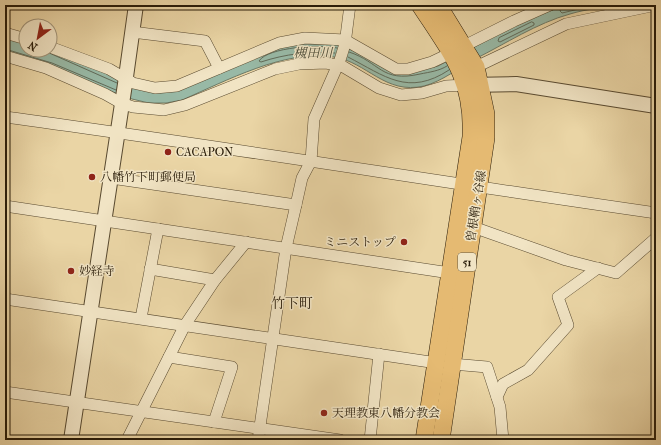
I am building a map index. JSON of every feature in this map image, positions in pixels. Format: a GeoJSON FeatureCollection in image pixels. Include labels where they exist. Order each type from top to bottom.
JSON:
{"type":"FeatureCollection","features":[{"type":"Feature","properties":{"kind":"main road","name":"51"},"geometry":{"type":"LineString","coordinates":[[420,5],[459,51]]}},
{"type":"Feature","properties":{"kind":"main road","name":"51"},"geometry":{"type":"LineString","coordinates":[[438,5],[471,78]]}},
{"type":"Feature","properties":{"kind":"main road","name":"曽根鞘ヶ谷線"},"geometry":{"type":"LineString","coordinates":[[441,440],[450,273],[471,187],[486,138],[486,114],[471,78]]}},
{"type":"Feature","properties":{"kind":"main road","name":"曽根鞘ヶ谷線"},"geometry":{"type":"LineString","coordinates":[[424,440],[445,364],[473,227],[471,187]]}},
{"type":"Feature","properties":{"kind":"street"},"geometry":{"type":"LineString","coordinates":[[71,440],[136,5]]}},
{"type":"Feature","properties":{"kind":"street"},"geometry":{"type":"LineString","coordinates":[[258,440],[286,248],[302,178],[311,161],[314,119],[339,63],[345,42],[350,5]]}},
{"type":"Feature","properties":{"kind":"street"},"geometry":{"type":"LineString","coordinates":[[5,56],[46,68],[105,94],[124,90],[133,84],[155,88],[178,86],[279,43],[305,38],[345,42],[396,69],[408,70],[459,51],[550,5]]}},
{"type":"Feature","properties":{"kind":"street"},"geometry":{"type":"LineString","coordinates":[[58,50],[109,69],[124,90],[133,107],[164,110],[185,105],[275,69],[299,64],[339,63],[379,88],[401,95],[422,93],[471,78],[566,24],[656,5]]}},
{"type":"Feature","properties":{"kind":"street"},"geometry":{"type":"LineString","coordinates":[[132,32],[206,41],[219,68]]}},
{"type":"Feature","properties":{"kind":"street"},"geometry":{"type":"LineString","coordinates":[[5,33],[18,37]]}},
{"type":"Feature","properties":{"kind":"street"},"geometry":{"type":"LineString","coordinates":[[471,78],[656,106]]}},
{"type":"Feature","properties":{"kind":"street"},"geometry":{"type":"LineString","coordinates":[[5,117],[117,132],[471,187],[656,213]]}},
{"type":"Feature","properties":{"kind":"street"},"geometry":{"type":"LineString","coordinates":[[111,178],[296,205]]}},
{"type":"Feature","properties":{"kind":"street"},"geometry":{"type":"LineString","coordinates":[[5,206],[450,273]]}},
{"type":"Feature","properties":{"kind":"street"},"geometry":{"type":"LineString","coordinates":[[473,227],[566,260],[616,273],[656,238]]}},
{"type":"Feature","properties":{"kind":"street"},"geometry":{"type":"LineString","coordinates":[[141,318],[158,229]]}},
{"type":"Feature","properties":{"kind":"street"},"geometry":{"type":"LineString","coordinates":[[127,440],[185,325],[215,280],[246,242]]}},
{"type":"Feature","properties":{"kind":"street"},"geometry":{"type":"LineString","coordinates":[[497,397],[503,384],[528,370],[568,325],[558,297],[598,268]]}},
{"type":"Feature","properties":{"kind":"street"},"geometry":{"type":"LineString","coordinates":[[150,269],[215,280]]}},
{"type":"Feature","properties":{"kind":"street"},"geometry":{"type":"LineString","coordinates":[[5,299],[445,364],[487,367],[500,407],[503,440]]}},
{"type":"Feature","properties":{"kind":"street"},"geometry":{"type":"LineString","coordinates":[[370,440],[380,354]]}},
{"type":"Feature","properties":{"kind":"street"},"geometry":{"type":"LineString","coordinates":[[169,357],[232,367],[214,422]]}},
{"type":"Feature","properties":{"kind":"street"},"geometry":{"type":"LineString","coordinates":[[5,392],[340,440]]}},
{"type":"Feature","properties":{"kind":"water","name":"槻田川"},"geometry":{"type":"Polygon","coordinates":[[[566,5],[618,5],[576,12],[545,23],[521,34],[438,81],[424,86],[410,88],[387,82],[346,60],[334,57],[315,56],[276,62],[256,68],[182,100],[166,103],[149,103],[132,99],[21,58],[58,58],[58,54],[151,91],[268,50],[293,44],[335,44],[412,72],[438,66],[526,20],[566,5]]]}},
{"type":"Feature","properties":{"kind":"water"},"geometry":{"type":"Polygon","coordinates":[[[5,36],[18,40],[18,57],[5,52],[5,36]]]}},
{"type":"Feature","properties":{"kind":"place","name":"CACAPON"},"geometry":{"type":"Point","coordinates":[168,152]}},
{"type":"Feature","properties":{"kind":"place","name":"八幡竹下町郵便局"},"geometry":{"type":"Point","coordinates":[92,177]}},
{"type":"Feature","properties":{"kind":"place","name":"ミニストップ"},"geometry":{"type":"Point","coordinates":[404,242]}},
{"type":"Feature","properties":{"kind":"place","name":"妙経寺"},"geometry":{"type":"Point","coordinates":[71,271]}},
{"type":"Feature","properties":{"kind":"place","name":"天理教東八幡分教会"},"geometry":{"type":"Point","coordinates":[324,413]}},
{"type":"Feature","properties":{"kind":"district","name":"竹下町"},"geometry":{"type":"Point","coordinates":[292,303]}}]}
